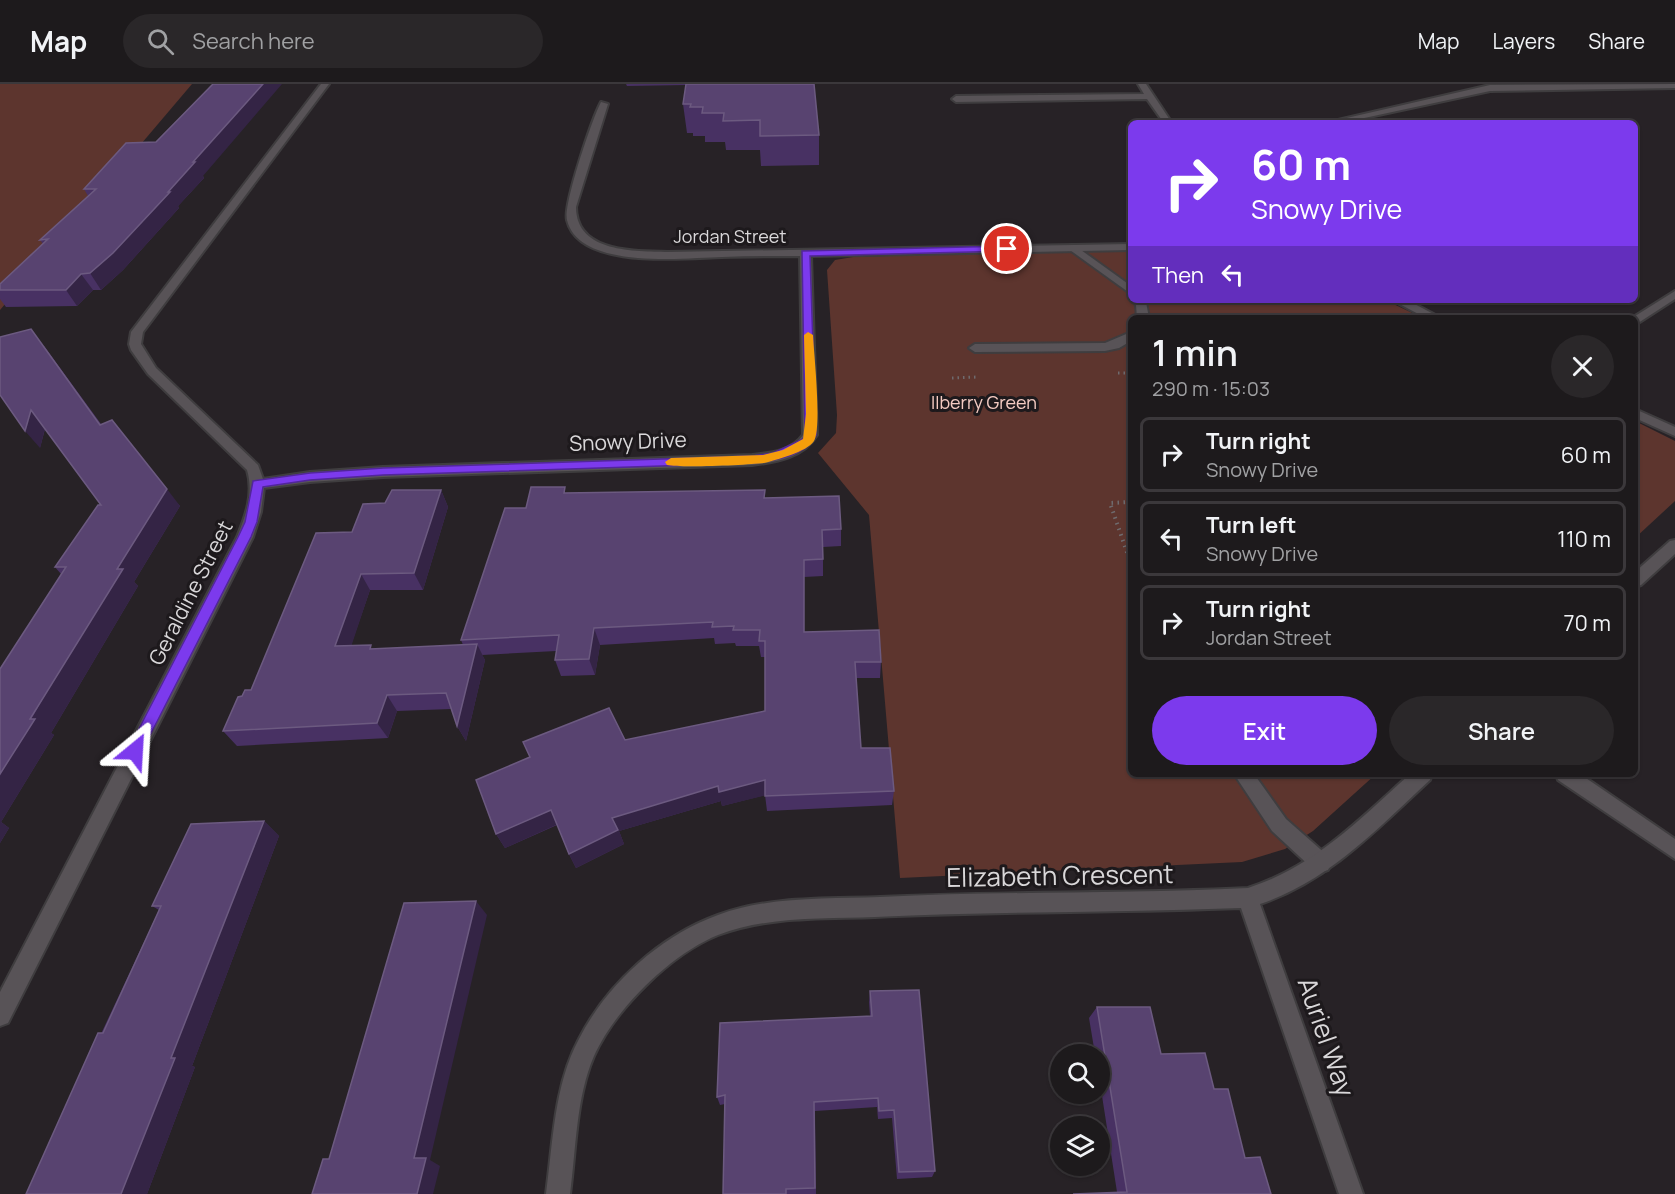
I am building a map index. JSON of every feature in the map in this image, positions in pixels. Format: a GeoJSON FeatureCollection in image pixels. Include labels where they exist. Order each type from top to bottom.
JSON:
{"type":"FeatureCollection","features":[{"type":"Feature","properties":{"kind":"street"},"geometry":{"type":"LineString","coordinates":[[258,484],[254,468],[152,371],[141,357],[135,344],[137,332],[325,84]]}},
{"type":"Feature","properties":{"kind":"street"},"geometry":{"type":"LineString","coordinates":[[1142,84],[1166,120]]}},
{"type":"Feature","properties":{"kind":"street"},"geometry":{"type":"LineString","coordinates":[[1343,120],[1490,88],[1675,85]]}},
{"type":"Feature","properties":{"kind":"street"},"geometry":{"type":"LineString","coordinates":[[956,99],[1149,96]]}},
{"type":"Feature","properties":{"kind":"street","name":"Jordan Street"},"geometry":{"type":"LineString","coordinates":[[604,105],[571,207],[571,224],[584,239],[599,247],[630,253],[805,253],[1128,247]]}},
{"type":"Feature","properties":{"kind":"street"},"geometry":{"type":"LineString","coordinates":[[1074,248],[1128,289]]}},
{"type":"Feature","properties":{"kind":"street","name":"Snowy Drive"},"geometry":{"type":"LineString","coordinates":[[258,484],[360,473],[753,460],[787,453],[808,441],[810,435],[805,253]]}},
{"type":"Feature","properties":{"kind":"street"},"geometry":{"type":"LineString","coordinates":[[1638,319],[1675,294]]}},
{"type":"Feature","properties":{"kind":"street"},"geometry":{"type":"LineString","coordinates":[[1404,303],[1429,315]]}},
{"type":"Feature","properties":{"kind":"street"},"geometry":{"type":"LineString","coordinates":[[975,348],[1105,347],[1116,345],[1128,338]]}},
{"type":"Feature","properties":{"kind":"street"},"geometry":{"type":"LineString","coordinates":[[1638,414],[1675,432]]}},
{"type":"Feature","properties":{"kind":"street","name":"Geraldine Street"},"geometry":{"type":"LineString","coordinates":[[0,1015],[244,537],[251,522],[258,484]]}},
{"type":"Feature","properties":{"kind":"street"},"geometry":{"type":"LineString","coordinates":[[1638,578],[1675,545]]}},
{"type":"Feature","properties":{"kind":"street"},"geometry":{"type":"LineString","coordinates":[[1245,777],[1280,825],[1321,863]]}},
{"type":"Feature","properties":{"kind":"street","name":"Elizabeth Crescent"},"geometry":{"type":"LineString","coordinates":[[558,1194],[573,1095],[586,1048],[599,1027],[632,986],[665,956],[696,935],[719,924],[742,918],[788,912],[902,906],[1248,898],[1282,888],[1321,863],[1420,777]]}},
{"type":"Feature","properties":{"kind":"street"},"geometry":{"type":"LineString","coordinates":[[1569,777],[1675,850]]}},
{"type":"Feature","properties":{"kind":"street","name":"Auriel Way"},"geometry":{"type":"LineString","coordinates":[[1248,898],[1350,1194]]}},
{"type":"Feature","properties":{"kind":"path"},"geometry":{"type":"LineString","coordinates":[[1128,502],[1110,503],[1128,553]]}},
{"type":"Feature","properties":{"kind":"green space"},"geometry":{"type":"Polygon","coordinates":[[[0,84],[192,84],[0,310],[0,84]]]}},
{"type":"Feature","properties":{"kind":"green space","name":"Ilberry Green"},"geometry":{"type":"Polygon","coordinates":[[[1128,249],[1128,303],[1391,303],[1417,315],[1128,315],[1128,777],[1373,777],[1313,831],[1285,849],[1242,862],[900,878],[869,515],[818,453],[836,433],[837,415],[827,270],[835,260],[853,257],[1128,249]]]}},
{"type":"Feature","properties":{"kind":"green space"},"geometry":{"type":"Polygon","coordinates":[[[1638,422],[1675,441],[1675,501],[1638,535],[1638,422]]]}},
{"type":"Feature","properties":{"kind":"building"},"geometry":{"type":"Polygon","coordinates":[[[213,84],[263,84],[193,162],[195,162],[168,192],[170,192],[113,253],[90,273],[81,274],[66,290],[0,290],[0,284],[48,239],[40,240],[96,189],[84,189],[126,143],[156,142],[213,84]]]}},
{"type":"Feature","properties":{"kind":"building"},"geometry":{"type":"Polygon","coordinates":[[[686,84],[814,84],[819,135],[760,136],[760,120],[723,121],[724,113],[702,113],[703,107],[690,107],[691,104],[683,104],[686,84]]]}},
{"type":"Feature","properties":{"kind":"building"},"geometry":{"type":"Polygon","coordinates":[[[31,329],[100,425],[112,420],[167,489],[117,569],[123,569],[30,719],[35,719],[0,774],[0,669],[66,567],[55,567],[98,505],[101,505],[31,410],[25,431],[0,395],[0,337],[31,329]]]}},
{"type":"Feature","properties":{"kind":"building"},"geometry":{"type":"Polygon","coordinates":[[[531,487],[565,487],[564,493],[765,490],[764,498],[839,496],[841,529],[822,530],[823,559],[804,560],[804,632],[879,630],[881,662],[855,662],[861,748],[890,748],[894,791],[765,796],[765,780],[719,792],[718,786],[612,818],[618,830],[569,854],[551,810],[496,834],[476,780],[530,757],[523,742],[609,708],[625,740],[765,711],[765,641],[759,641],[760,630],[733,630],[734,626],[712,627],[713,622],[594,628],[589,659],[555,660],[559,635],[461,640],[505,508],[526,508],[531,487]]]}},
{"type":"Feature","properties":{"kind":"building"},"geometry":{"type":"Polygon","coordinates":[[[392,490],[441,490],[414,573],[361,574],[335,646],[371,645],[370,649],[477,644],[457,726],[446,693],[387,695],[377,723],[223,731],[238,697],[242,696],[245,690],[251,690],[316,533],[352,532],[363,504],[385,503],[392,490]]]}},
{"type":"Feature","properties":{"kind":"building"},"geometry":{"type":"Polygon","coordinates":[[[264,821],[171,1058],[175,1058],[121,1194],[26,1194],[98,1033],[103,1033],[161,906],[152,906],[191,824],[264,821]]]}},
{"type":"Feature","properties":{"kind":"building"},"geometry":{"type":"Polygon","coordinates":[[[476,901],[414,1158],[426,1158],[417,1194],[312,1194],[323,1159],[329,1159],[404,903],[476,901]]]}},
{"type":"Feature","properties":{"kind":"building"},"geometry":{"type":"Polygon","coordinates":[[[919,990],[935,1171],[899,1172],[894,1110],[879,1111],[878,1098],[814,1102],[815,1188],[786,1189],[786,1194],[723,1194],[725,1095],[717,1097],[720,1023],[872,1016],[870,991],[919,990]]]}},
{"type":"Feature","properties":{"kind":"building"},"geometry":{"type":"Polygon","coordinates":[[[1097,1007],[1150,1007],[1161,1054],[1205,1053],[1214,1089],[1228,1089],[1245,1158],[1260,1157],[1271,1194],[1073,1194],[1127,1192],[1110,1087],[1110,1044],[1103,1044],[1097,1007]]]}},
{"type":"Feature","properties":{"kind":"slow traffic"},"geometry":{"type":"LineString","coordinates":[[671,462],[763,459],[787,453],[808,441],[811,414],[808,335]]}},
{"type":"Feature","properties":{"kind":"route"},"geometry":{"type":"LineString","coordinates":[[135,751],[251,522],[258,484],[383,471],[753,460],[776,457],[808,441],[810,435],[811,394],[805,253],[1007,249]]}}]}
